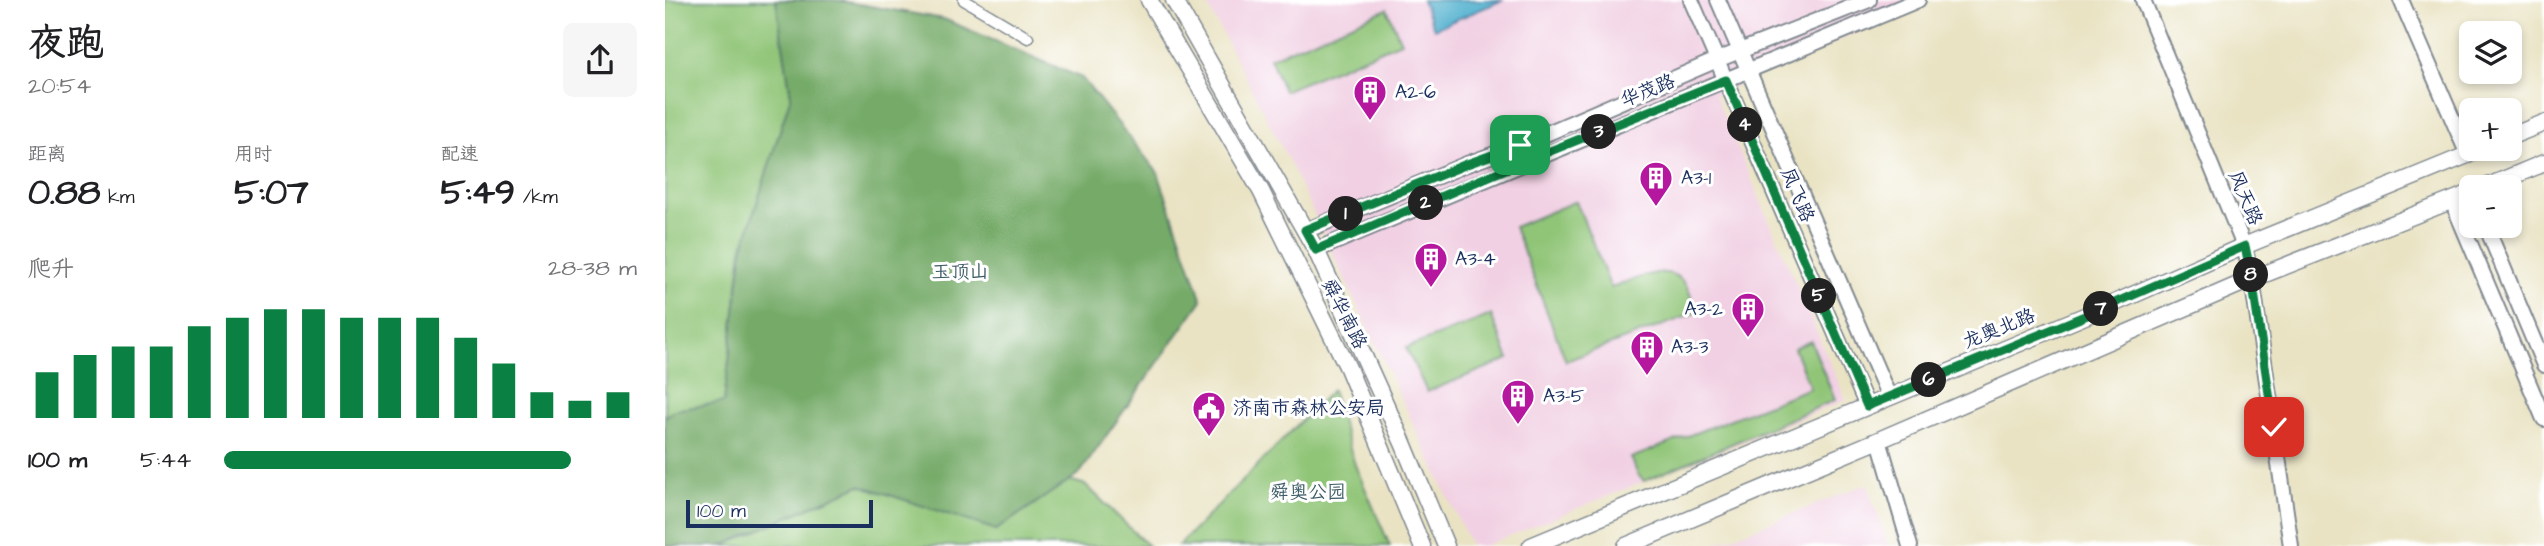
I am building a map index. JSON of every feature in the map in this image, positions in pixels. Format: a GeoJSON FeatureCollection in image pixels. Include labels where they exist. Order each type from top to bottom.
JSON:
{"type":"FeatureCollection","features":[{"type":"Feature","properties":{"kind":"main road","name":"舜华南路"},"geometry":{"type":"LineString","coordinates":[[1149,0],[1261,191],[1347,368],[1422,546]]}},
{"type":"Feature","properties":{"kind":"main road","name":"舜华南路"},"geometry":{"type":"LineString","coordinates":[[1174,0],[1316,250],[1446,546]]}},
{"type":"Feature","properties":{"kind":"main road"},"geometry":{"type":"LineString","coordinates":[[2522,132],[2544,123]]}},
{"type":"Feature","properties":{"kind":"main road","name":"龙奥北路"},"geometry":{"type":"LineString","coordinates":[[1531,546],[2459,159]]}},
{"type":"Feature","properties":{"kind":"main road"},"geometry":{"type":"LineString","coordinates":[[2515,175],[2544,163]]}},
{"type":"Feature","properties":{"kind":"main road"},"geometry":{"type":"LineString","coordinates":[[1626,546],[2252,279],[2459,198]]}},
{"type":"Feature","properties":{"kind":"street"},"geometry":{"type":"LineString","coordinates":[[964,0],[1028,38]]}},
{"type":"Feature","properties":{"kind":"street","name":"凤飞路"},"geometry":{"type":"LineString","coordinates":[[1691,0],[1867,406]]}},
{"type":"Feature","properties":{"kind":"street"},"geometry":{"type":"LineString","coordinates":[[1718,0],[1889,397]]}},
{"type":"Feature","properties":{"kind":"street","name":"华茂路"},"geometry":{"type":"LineString","coordinates":[[1305,230],[1520,145],[1717,60],[1869,0]]}},
{"type":"Feature","properties":{"kind":"street","name":"华茂路"},"geometry":{"type":"LineString","coordinates":[[1316,250],[1918,0]]}},
{"type":"Feature","properties":{"kind":"street","name":"风天路"},"geometry":{"type":"LineString","coordinates":[[2143,0],[2245,246],[2291,546]]}},
{"type":"Feature","properties":{"kind":"street"},"geometry":{"type":"LineString","coordinates":[[2401,0],[2459,119]]}},
{"type":"Feature","properties":{"kind":"street"},"geometry":{"type":"LineString","coordinates":[[2452,201],[2544,419]]}},
{"type":"Feature","properties":{"kind":"street"},"geometry":{"type":"LineString","coordinates":[[2491,238],[2544,365]]}},
{"type":"Feature","properties":{"kind":"street"},"geometry":{"type":"LineString","coordinates":[[1879,440],[1910,546]]}},
{"type":"Feature","properties":{"kind":"shaded area"},"geometry":{"type":"Polygon","coordinates":[[[1205,0],[1927,0],[1715,95],[1846,400],[1484,546],[1471,546],[1287,157],[1205,0]]]}},
{"type":"Feature","properties":{"kind":"shaded area"},"geometry":{"type":"Polygon","coordinates":[[[1867,484],[1888,546],[1711,546],[1867,484]]]}},
{"type":"Feature","properties":{"kind":"green space"},"geometry":{"type":"Polygon","coordinates":[[[665,0],[776,0],[791,96],[742,251],[724,403],[675,410],[665,417],[665,0]]]}},
{"type":"Feature","properties":{"kind":"green space","name":"玉顶山"},"geometry":{"type":"Polygon","coordinates":[[[776,0],[836,0],[944,19],[1082,78],[1158,173],[1202,300],[1080,473],[996,530],[860,485],[722,546],[665,546],[665,417],[675,410],[724,402],[743,247],[791,96],[776,0]]]}},
{"type":"Feature","properties":{"kind":"green space"},"geometry":{"type":"Polygon","coordinates":[[[1387,9],[1401,42],[1284,91],[1270,58],[1387,9]]]}},
{"type":"Feature","properties":{"kind":"green space"},"geometry":{"type":"Polygon","coordinates":[[[1576,201],[1611,288],[1651,274],[1671,274],[1680,278],[1687,287],[1696,313],[1566,361],[1514,227],[1576,201]]]}},
{"type":"Feature","properties":{"kind":"green space"},"geometry":{"type":"Polygon","coordinates":[[[1491,315],[1509,359],[1427,392],[1406,348],[1491,315]]]}},
{"type":"Feature","properties":{"kind":"green space"},"geometry":{"type":"Polygon","coordinates":[[[1811,341],[1835,400],[1644,481],[1638,475],[1631,458],[1810,388],[1794,348],[1811,341]]]}},
{"type":"Feature","properties":{"kind":"green space","name":"舜奥公园"},"geometry":{"type":"Polygon","coordinates":[[[1332,390],[1355,465],[1390,546],[1178,546],[1332,390]]]}},
{"type":"Feature","properties":{"kind":"green space"},"geometry":{"type":"Polygon","coordinates":[[[1069,480],[1086,485],[1148,546],[722,546],[860,485],[996,530],[1069,480]]]}},
{"type":"Feature","properties":{"kind":"water"},"geometry":{"type":"Polygon","coordinates":[[[1422,0],[1503,0],[1434,29],[1422,0]]]}},
{"type":"Feature","properties":{"kind":"place","name":"A2-6"},"geometry":{"type":"Point","coordinates":[1370,122]}},
{"type":"Feature","properties":{"kind":"place","name":"A3-1"},"geometry":{"type":"Point","coordinates":[1656,208]}},
{"type":"Feature","properties":{"kind":"place","name":"A3-4"},"geometry":{"type":"Point","coordinates":[1431,289]}},
{"type":"Feature","properties":{"kind":"place","name":"A3-2"},"geometry":{"type":"Point","coordinates":[1748,339]}},
{"type":"Feature","properties":{"kind":"place","name":"A3-3"},"geometry":{"type":"Point","coordinates":[1647,377]}},
{"type":"Feature","properties":{"kind":"place","name":"A3-5"},"geometry":{"type":"Point","coordinates":[1518,426]}},
{"type":"Feature","properties":{"kind":"place","name":"济南市森林公安局"},"geometry":{"type":"Point","coordinates":[1209,438]}},
{"type":"Feature","properties":{"kind":"route"},"geometry":{"type":"LineString","coordinates":[[1520,145],[1305,230],[1316,250],[1501,171],[1726,80],[1867,406],[2245,246],[2274,427]]}}]}
